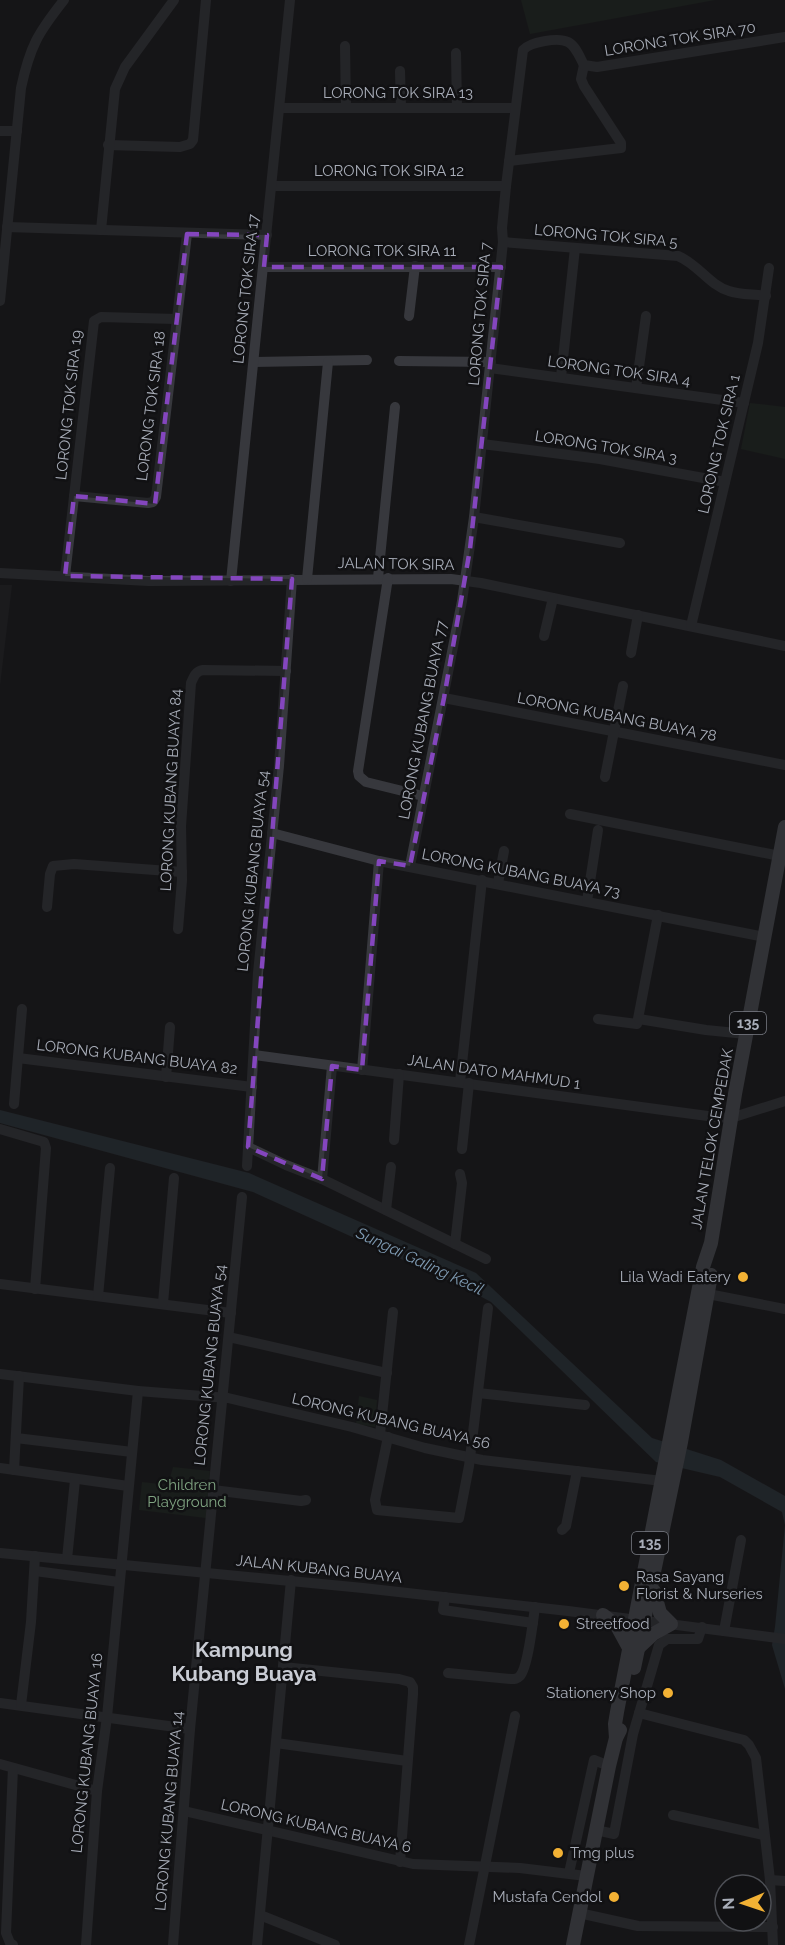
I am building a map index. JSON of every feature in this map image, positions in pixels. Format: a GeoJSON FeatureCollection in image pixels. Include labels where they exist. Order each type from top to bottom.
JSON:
{"type":"FeatureCollection","features":[{"type":"Feature","properties":{"kind":"main road","name":"JALAN TELOK CEMPEDAK"},"geometry":{"type":"LineString","coordinates":[[639,1620],[667,1472],[708,1294],[711,1243],[731,1118],[785,827]]}},
{"type":"Feature","properties":{"kind":"main road","name":"JALAN TELOK CEMPEDAK"},"geometry":{"type":"LineString","coordinates":[[676,1440],[703,1267],[711,1243]]}},
{"type":"Feature","properties":{"kind":"main road","name":"JALAN TELOK CEMPEDAK"},"geometry":{"type":"LineString","coordinates":[[639,1620],[653,1580],[667,1472]]}},
{"type":"Feature","properties":{"kind":"main road"},"geometry":{"type":"LineString","coordinates":[[603,1615],[617,1626],[634,1647],[671,1624],[664,1619],[657,1608],[653,1580]]}},
{"type":"Feature","properties":{"kind":"main road","name":"135"},"geometry":{"type":"LineString","coordinates":[[573,1945],[615,1738],[615,1724],[639,1620]]}},
{"type":"Feature","properties":{"kind":"street"},"geometry":{"type":"LineString","coordinates":[[0,301],[21,88],[26,63],[38,34],[64,0]]}},
{"type":"Feature","properties":{"kind":"street"},"geometry":{"type":"LineString","coordinates":[[101,230],[115,89],[120,76],[174,0]]}},
{"type":"Feature","properties":{"kind":"street"},"geometry":{"type":"LineString","coordinates":[[108,146],[180,147],[190,144],[193,140],[206,0]]}},
{"type":"Feature","properties":{"kind":"street","name":"LORONG TOK SIRA 17"},"geometry":{"type":"LineString","coordinates":[[231,581],[290,0]]}},
{"type":"Feature","properties":{"kind":"street","name":"LORONG TOK SIRA 70"},"geometry":{"type":"LineString","coordinates":[[523,50],[532,44],[564,40],[573,46],[584,65],[597,67],[785,37]]}},
{"type":"Feature","properties":{"kind":"street"},"geometry":{"type":"LineString","coordinates":[[345,46],[346,108]]}},
{"type":"Feature","properties":{"kind":"street","name":"LORONG TOK SIRA 7"},"geometry":{"type":"LineString","coordinates":[[465,580],[491,365],[506,186],[523,50]]}},
{"type":"Feature","properties":{"kind":"street"},"geometry":{"type":"LineString","coordinates":[[456,53],[457,108]]}},
{"type":"Feature","properties":{"kind":"street"},"geometry":{"type":"LineString","coordinates":[[509,161],[621,148],[621,143],[585,86],[581,73],[584,65]]}},
{"type":"Feature","properties":{"kind":"street"},"geometry":{"type":"LineString","coordinates":[[400,71],[401,108]]}},
{"type":"Feature","properties":{"kind":"street","name":"LORONG TOK SIRA 13"},"geometry":{"type":"LineString","coordinates":[[279,108],[515,108]]}},
{"type":"Feature","properties":{"kind":"street"},"geometry":{"type":"LineString","coordinates":[[0,131],[17,131]]}},
{"type":"Feature","properties":{"kind":"street","name":"LORONG TOK SIRA 12"},"geometry":{"type":"LineString","coordinates":[[272,186],[506,186]]}},
{"type":"Feature","properties":{"kind":"street"},"geometry":{"type":"LineString","coordinates":[[7,227],[267,235]]}},
{"type":"Feature","properties":{"kind":"street","name":"LORONG TOK SIRA 18"},"geometry":{"type":"LineString","coordinates":[[74,496],[148,503],[153,502],[156,497],[187,234]]}},
{"type":"Feature","properties":{"kind":"street","name":"LORONG TOK SIRA 5"},"geometry":{"type":"LineString","coordinates":[[503,242],[678,256],[728,291],[766,296]]}},
{"type":"Feature","properties":{"kind":"street"},"geometry":{"type":"LineString","coordinates":[[561,377],[575,248]]}},
{"type":"Feature","properties":{"kind":"street"},"geometry":{"type":"LineString","coordinates":[[409,315],[415,266]]}},
{"type":"Feature","properties":{"kind":"street","name":"LORONG TOK SIRA 11"},"geometry":{"type":"LineString","coordinates":[[264,267],[501,267]]}},
{"type":"Feature","properties":{"kind":"street","name":"LORONG TOK SIRA 1"},"geometry":{"type":"LineString","coordinates":[[691,626],[758,343],[769,268]]}},
{"type":"Feature","properties":{"kind":"street"},"geometry":{"type":"LineString","coordinates":[[636,388],[646,316]]}},
{"type":"Feature","properties":{"kind":"street","name":"LORONG TOK SIRA 19"},"geometry":{"type":"LineString","coordinates":[[65,576],[94,321],[102,317],[176,319]]}},
{"type":"Feature","properties":{"kind":"street"},"geometry":{"type":"LineString","coordinates":[[254,362],[367,360]]}},
{"type":"Feature","properties":{"kind":"street","name":"LORONG TOK SIRA 4"},"geometry":{"type":"LineString","coordinates":[[399,361],[491,365],[744,403]]}},
{"type":"Feature","properties":{"kind":"street"},"geometry":{"type":"LineString","coordinates":[[307,579],[328,362]]}},
{"type":"Feature","properties":{"kind":"street"},"geometry":{"type":"LineString","coordinates":[[395,407],[383,578],[358,771],[359,776],[366,782],[423,796]]}},
{"type":"Feature","properties":{"kind":"street","name":"LORONG TOK SIRA 3"},"geometry":{"type":"LineString","coordinates":[[482,444],[600,459],[725,482]]}},
{"type":"Feature","properties":{"kind":"street"},"geometry":{"type":"LineString","coordinates":[[474,517],[620,543]]}},
{"type":"Feature","properties":{"kind":"street","name":"JALAN TOK SIRA"},"geometry":{"type":"LineString","coordinates":[[0,573],[139,581],[383,578],[465,580],[785,646]]}},
{"type":"Feature","properties":{"kind":"street","name":"LORONG KUBANG BUAYA 54"},"geometry":{"type":"LineString","coordinates":[[247,1166],[258,973],[286,671],[292,579]]}},
{"type":"Feature","properties":{"kind":"street","name":"LORONG KUBANG BUAYA 77"},"geometry":{"type":"LineString","coordinates":[[410,866],[465,580]]}},
{"type":"Feature","properties":{"kind":"street"},"geometry":{"type":"LineString","coordinates":[[544,636],[553,598]]}},
{"type":"Feature","properties":{"kind":"street"},"geometry":{"type":"LineString","coordinates":[[631,653],[638,615]]}},
{"type":"Feature","properties":{"kind":"street","name":"LORONG KUBANG BUAYA 84"},"geometry":{"type":"LineString","coordinates":[[178,929],[182,872],[181,826],[193,678],[196,673],[204,670],[286,671]]}},
{"type":"Feature","properties":{"kind":"street"},"geometry":{"type":"LineString","coordinates":[[605,777],[624,686]]}},
{"type":"Feature","properties":{"kind":"street","name":"LORONG KUBANG BUAYA 78"},"geometry":{"type":"LineString","coordinates":[[444,698],[785,765]]}},
{"type":"Feature","properties":{"kind":"street"},"geometry":{"type":"LineString","coordinates":[[570,814],[780,856]]}},
{"type":"Feature","properties":{"kind":"street"},"geometry":{"type":"LineString","coordinates":[[587,901],[598,830]]}},
{"type":"Feature","properties":{"kind":"street","name":"LORONG KUBANG BUAYA 73"},"geometry":{"type":"LineString","coordinates":[[272,833],[379,861],[765,937]]}},
{"type":"Feature","properties":{"kind":"street"},"geometry":{"type":"LineString","coordinates":[[498,883],[504,851]]}},
{"type":"Feature","properties":{"kind":"street"},"geometry":{"type":"LineString","coordinates":[[362,1070],[379,861]]}},
{"type":"Feature","properties":{"kind":"street"},"geometry":{"type":"LineString","coordinates":[[47,907],[50,873],[53,866],[74,864],[182,872]]}},
{"type":"Feature","properties":{"kind":"street"},"geometry":{"type":"LineString","coordinates":[[462,1149],[464,1083],[482,880]]}},
{"type":"Feature","properties":{"kind":"street"},"geometry":{"type":"LineString","coordinates":[[598,1019],[637,1024],[658,915]]}},
{"type":"Feature","properties":{"kind":"street"},"geometry":{"type":"LineString","coordinates":[[14,1104],[22,1009]]}},
{"type":"Feature","properties":{"kind":"street"},"geometry":{"type":"LineString","coordinates":[[639,1019],[746,1034]]}},
{"type":"Feature","properties":{"kind":"street"},"geometry":{"type":"LineString","coordinates":[[166,1077],[170,1027]]}},
{"type":"Feature","properties":{"kind":"street","name":"JALAN DATO MAHMUD 1"},"geometry":{"type":"LineString","coordinates":[[254,1055],[731,1118]]}},
{"type":"Feature","properties":{"kind":"street","name":"LORONG KUBANG BUAYA 82"},"geometry":{"type":"LineString","coordinates":[[18,1058],[252,1087]]}},
{"type":"Feature","properties":{"kind":"street"},"geometry":{"type":"LineString","coordinates":[[322,1179],[332,1066]]}},
{"type":"Feature","properties":{"kind":"street"},"geometry":{"type":"LineString","coordinates":[[394,1140],[399,1074]]}},
{"type":"Feature","properties":{"kind":"street"},"geometry":{"type":"LineString","coordinates":[[731,1118],[785,1101]]}},
{"type":"Feature","properties":{"kind":"street"},"geometry":{"type":"LineString","coordinates":[[0,1128],[44,1142],[46,1148],[35,1288]]}},
{"type":"Feature","properties":{"kind":"street"},"geometry":{"type":"LineString","coordinates":[[248,1146],[286,1165],[322,1179],[486,1259]]}},
{"type":"Feature","properties":{"kind":"street"},"geometry":{"type":"LineString","coordinates":[[386,1210],[391,1167]]}},
{"type":"Feature","properties":{"kind":"street"},"geometry":{"type":"LineString","coordinates":[[98,1296],[110,1168]]}},
{"type":"Feature","properties":{"kind":"street"},"geometry":{"type":"LineString","coordinates":[[455,1244],[462,1184],[460,1174]]}},
{"type":"Feature","properties":{"kind":"street"},"geometry":{"type":"LineString","coordinates":[[163,1303],[174,1178]]}},
{"type":"Feature","properties":{"kind":"street","name":"LORONG KUBANG BUAYA 54"},"geometry":{"type":"LineString","coordinates":[[205,1573],[242,1197]]}},
{"type":"Feature","properties":{"kind":"street"},"geometry":{"type":"LineString","coordinates":[[0,1284],[231,1313]]}},
{"type":"Feature","properties":{"kind":"street"},"geometry":{"type":"LineString","coordinates":[[708,1294],[785,1309]]}},
{"type":"Feature","properties":{"kind":"street"},"geometry":{"type":"LineString","coordinates":[[393,1312],[384,1436],[374,1505],[376,1510],[380,1511],[459,1518],[470,1457],[488,1308]]}},
{"type":"Feature","properties":{"kind":"street"},"geometry":{"type":"LineString","coordinates":[[229,1337],[387,1373]]}},
{"type":"Feature","properties":{"kind":"street","name":"LORONG KUBANG BUAYA 56"},"geometry":{"type":"LineString","coordinates":[[0,1374],[138,1391],[222,1398],[470,1457],[577,1471],[667,1472]]}},
{"type":"Feature","properties":{"kind":"street"},"geometry":{"type":"LineString","coordinates":[[14,1470],[19,1376]]}},
{"type":"Feature","properties":{"kind":"street","name":"LORONG KUBANG BUAYA 16"},"geometry":{"type":"LineString","coordinates":[[86,1945],[97,1791],[107,1717],[138,1391]]}},
{"type":"Feature","properties":{"kind":"street"},"geometry":{"type":"LineString","coordinates":[[478,1393],[585,1405]]}},
{"type":"Feature","properties":{"kind":"street"},"geometry":{"type":"LineString","coordinates":[[16,1438],[132,1452]]}},
{"type":"Feature","properties":{"kind":"street"},"geometry":{"type":"LineString","coordinates":[[0,1468],[128,1486]]}},
{"type":"Feature","properties":{"kind":"street"},"geometry":{"type":"LineString","coordinates":[[562,1530],[566,1526],[577,1471]]}},
{"type":"Feature","properties":{"kind":"street"},"geometry":{"type":"LineString","coordinates":[[67,1559],[75,1480]]}},
{"type":"Feature","properties":{"kind":"street"},"geometry":{"type":"LineString","coordinates":[[213,1490],[306,1500]]}},
{"type":"Feature","properties":{"kind":"street"},"geometry":{"type":"LineString","coordinates":[[724,1631],[741,1540]]}},
{"type":"Feature","properties":{"kind":"street","name":"JALAN KUBANG BUAYA"},"geometry":{"type":"LineString","coordinates":[[0,1553],[291,1580],[535,1607],[671,1624],[700,1633]]}},
{"type":"Feature","properties":{"kind":"street"},"geometry":{"type":"LineString","coordinates":[[21,1705],[35,1556]]}},
{"type":"Feature","properties":{"kind":"street"},"geometry":{"type":"LineString","coordinates":[[35,1572],[119,1582]]}},
{"type":"Feature","properties":{"kind":"street","name":"LORONG KUBANG BUAYA 14"},"geometry":{"type":"LineString","coordinates":[[173,1945],[205,1573]]}},
{"type":"Feature","properties":{"kind":"street"},"geometry":{"type":"LineString","coordinates":[[257,1945],[291,1580]]}},
{"type":"Feature","properties":{"kind":"street"},"geometry":{"type":"LineString","coordinates":[[445,1597],[443,1610],[533,1623]]}},
{"type":"Feature","properties":{"kind":"street"},"geometry":{"type":"LineString","coordinates":[[448,1673],[518,1678],[522,1673],[528,1652],[535,1607]]}},
{"type":"Feature","properties":{"kind":"street"},"geometry":{"type":"LineString","coordinates":[[596,1830],[614,1834],[639,1713],[659,1645],[667,1639],[724,1631],[785,1639]]}},
{"type":"Feature","properties":{"kind":"street"},"geometry":{"type":"LineString","coordinates":[[283,1667],[410,1682],[412,1694],[400,1862]]}},
{"type":"Feature","properties":{"kind":"street"},"geometry":{"type":"LineString","coordinates":[[0,1703],[190,1729]]}},
{"type":"Feature","properties":{"kind":"street"},"geometry":{"type":"LineString","coordinates":[[639,1713],[738,1738],[749,1745],[756,1758],[769,1873]]}},
{"type":"Feature","properties":{"kind":"street"},"geometry":{"type":"LineString","coordinates":[[469,1945],[515,1716]]}},
{"type":"Feature","properties":{"kind":"street"},"geometry":{"type":"LineString","coordinates":[[276,1743],[407,1761]]}},
{"type":"Feature","properties":{"kind":"street"},"geometry":{"type":"LineString","coordinates":[[568,1873],[594,1760],[609,1766]]}},
{"type":"Feature","properties":{"kind":"street"},"geometry":{"type":"LineString","coordinates":[[0,1764],[97,1791]]}},
{"type":"Feature","properties":{"kind":"street"},"geometry":{"type":"LineString","coordinates":[[13,1945],[6,1933],[14,1768]]}},
{"type":"Feature","properties":{"kind":"street","name":"LORONG KUBANG BUAYA 6"},"geometry":{"type":"LineString","coordinates":[[184,1811],[400,1862],[586,1876]]}},
{"type":"Feature","properties":{"kind":"street"},"geometry":{"type":"LineString","coordinates":[[673,1815],[764,1835]]}},
{"type":"Feature","properties":{"kind":"street"},"geometry":{"type":"LineString","coordinates":[[579,1913],[638,1926],[713,1927]]}},
{"type":"Feature","properties":{"kind":"street"},"geometry":{"type":"LineString","coordinates":[[260,1915],[335,1945]]}},
{"type":"Feature","properties":{"kind":"highlighted area"},"geometry":{"type":"Polygon","coordinates":[[[187,234],[267,235],[264,267],[501,267],[470,549],[444,698],[410,866],[379,861],[362,1070],[332,1066],[322,1179],[248,1147],[292,579],[65,576],[74,496],[155,504],[187,234]]]}},
{"type":"Feature","properties":{"kind":"shaded area"},"geometry":{"type":"Polygon","coordinates":[[[0,585],[12,585],[0,685],[0,585]]]}},
{"type":"Feature","properties":{"kind":"green space"},"geometry":{"type":"Polygon","coordinates":[[[521,0],[715,0],[530,34],[521,0]]]}},
{"type":"Feature","properties":{"kind":"green space"},"geometry":{"type":"Polygon","coordinates":[[[750,403],[785,407],[785,459],[741,449],[750,403]]]}},
{"type":"Feature","properties":{"kind":"green space"},"geometry":{"type":"Polygon","coordinates":[[[359,1396],[377,1400],[375,1427],[356,1424],[359,1396]]]}},
{"type":"Feature","properties":{"kind":"green space","name":"Children Playground"},"geometry":{"type":"Polygon","coordinates":[[[173,1467],[210,1471],[206,1518],[139,1510],[142,1482],[168,1485],[173,1467]]]}},
{"type":"Feature","properties":{"kind":"water","name":"Sungai Galing Kecil"},"geometry":{"type":"Polygon","coordinates":[[[0,1110],[249,1173],[476,1273],[652,1438],[721,1460],[785,1496],[785,1525],[782,1512],[720,1477],[656,1462],[491,1302],[465,1288],[253,1192],[0,1123],[0,1110]]]}},
{"type":"Feature","properties":{"kind":"water"},"geometry":{"type":"Polygon","coordinates":[[[785,1525],[785,1689],[772,1645],[785,1525]]]}},
{"type":"Feature","properties":{"kind":"place","name":"Lila Wadi Eatery"},"geometry":{"type":"Point","coordinates":[743,1277]}},
{"type":"Feature","properties":{"kind":"place","name":"Rasa Sayang Florist & Nurseries"},"geometry":{"type":"Point","coordinates":[624,1586]}},
{"type":"Feature","properties":{"kind":"place","name":"Streetfood"},"geometry":{"type":"Point","coordinates":[564,1624]}},
{"type":"Feature","properties":{"kind":"place","name":"Stationery Shop"},"geometry":{"type":"Point","coordinates":[668,1693]}},
{"type":"Feature","properties":{"kind":"place","name":"Tmg plus"},"geometry":{"type":"Point","coordinates":[558,1853]}},
{"type":"Feature","properties":{"kind":"place","name":"Mustafa Cendol"},"geometry":{"type":"Point","coordinates":[614,1897]}},
{"type":"Feature","properties":{"kind":"district","name":"Kampung Kubang Buaya"},"geometry":{"type":"Point","coordinates":[244,1661]}}]}
